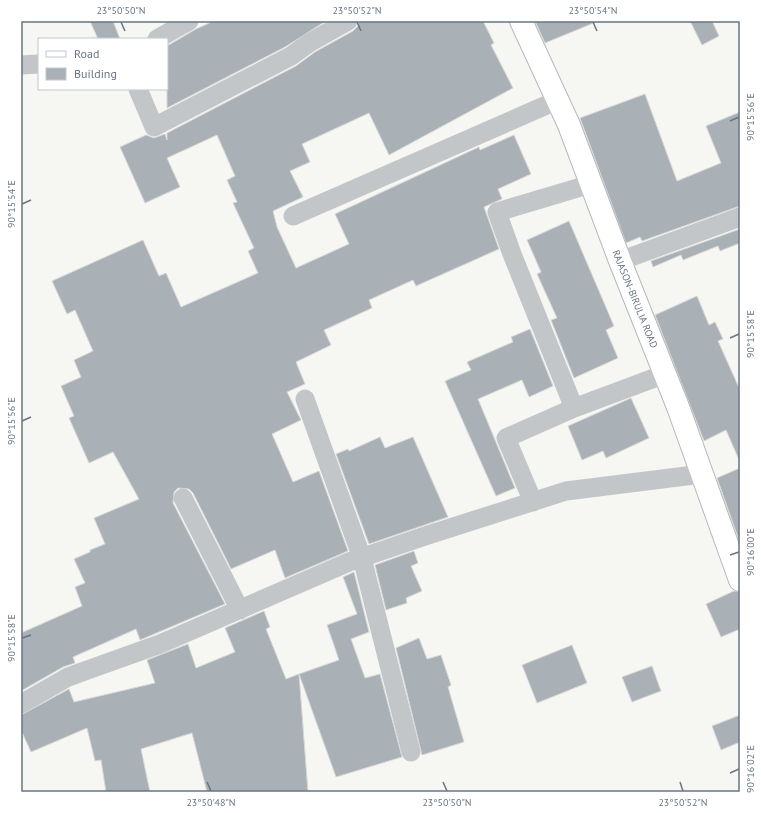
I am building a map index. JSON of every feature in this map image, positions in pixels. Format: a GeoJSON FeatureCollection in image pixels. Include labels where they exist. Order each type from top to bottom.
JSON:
{"type":"FeatureCollection","features":[{"type":"Feature","properties":{"kind":"street"},"geometry":{"type":"LineString","coordinates":[[159,38],[189,21]]}},
{"type":"Feature","properties":{"kind":"street"},"geometry":{"type":"LineString","coordinates":[[138,90],[154,127],[291,56],[309,43],[348,21]]}},
{"type":"Feature","properties":{"kind":"street","name":"RAJASON-BIRULIA ROAD"},"geometry":{"type":"LineString","coordinates":[[521,21],[570,125],[620,262],[665,374],[740,580]]}},
{"type":"Feature","properties":{"kind":"street"},"geometry":{"type":"LineString","coordinates":[[21,65],[38,64]]}},
{"type":"Feature","properties":{"kind":"street"},"geometry":{"type":"LineString","coordinates":[[293,216],[558,100]]}},
{"type":"Feature","properties":{"kind":"street"},"geometry":{"type":"LineString","coordinates":[[574,408],[512,254],[497,212],[591,184]]}},
{"type":"Feature","properties":{"kind":"street"},"geometry":{"type":"LineString","coordinates":[[620,262],[740,217]]}},
{"type":"Feature","properties":{"kind":"street"},"geometry":{"type":"LineString","coordinates":[[533,502],[506,438],[574,408],[665,374]]}},
{"type":"Feature","properties":{"kind":"street"},"geometry":{"type":"LineString","coordinates":[[305,399],[362,558],[411,752]]}},
{"type":"Feature","properties":{"kind":"street"},"geometry":{"type":"LineString","coordinates":[[21,704],[68,677],[160,644],[362,558],[566,491],[702,474]]}},
{"type":"Feature","properties":{"kind":"street"},"geometry":{"type":"LineString","coordinates":[[183,498],[240,610]]}},
{"type":"Feature","properties":{"kind":"building"},"geometry":{"type":"Polygon","coordinates":[[[90,21],[113,21],[120,38],[98,38],[90,21]]]}},
{"type":"Feature","properties":{"kind":"building"},"geometry":{"type":"Polygon","coordinates":[[[214,21],[326,21],[285,47],[167,108],[168,45],[196,29],[214,21]]]}},
{"type":"Feature","properties":{"kind":"building"},"geometry":{"type":"Polygon","coordinates":[[[359,21],[483,21],[494,43],[491,45],[513,88],[389,155],[369,113],[302,144],[310,162],[290,171],[303,197],[273,211],[277,227],[296,268],[349,244],[335,214],[479,147],[480,150],[514,135],[531,174],[498,189],[502,199],[484,207],[499,249],[416,286],[413,280],[369,300],[372,308],[324,330],[331,345],[296,362],[305,384],[287,392],[301,420],[272,434],[293,482],[319,471],[348,551],[285,578],[275,550],[231,569],[193,493],[189,489],[178,488],[174,492],[173,503],[225,604],[140,640],[136,629],[73,657],[75,663],[63,667],[21,691],[21,633],[82,606],[75,587],[85,583],[74,559],[105,544],[94,518],[139,499],[113,452],[89,463],[69,418],[74,416],[61,386],[81,377],[74,360],[93,351],[75,310],[67,314],[52,281],[143,240],[159,276],[166,273],[181,307],[258,273],[248,251],[254,248],[233,203],[237,202],[227,180],[235,176],[217,135],[167,158],[180,187],[145,203],[120,147],[146,135],[154,138],[165,134],[167,140],[167,133],[296,66],[315,52],[353,31],[358,26],[359,21]]]}},
{"type":"Feature","properties":{"kind":"building"},"geometry":{"type":"Polygon","coordinates":[[[535,21],[595,21],[596,22],[545,43],[535,21]]]}},
{"type":"Feature","properties":{"kind":"building"},"geometry":{"type":"Polygon","coordinates":[[[690,21],[712,21],[719,36],[702,45],[690,21]]]}},
{"type":"Feature","properties":{"kind":"building"},"geometry":{"type":"Polygon","coordinates":[[[645,94],[677,181],[721,163],[706,126],[740,112],[740,206],[642,241],[640,237],[626,243],[580,118],[645,94]]]}},
{"type":"Feature","properties":{"kind":"building"},"geometry":{"type":"Polygon","coordinates":[[[569,221],[614,326],[606,330],[618,358],[574,378],[551,320],[557,318],[537,274],[541,272],[527,240],[569,221]]]}},
{"type":"Feature","properties":{"kind":"building"},"geometry":{"type":"Polygon","coordinates":[[[740,229],[740,243],[720,251],[718,246],[683,260],[681,255],[653,267],[651,261],[740,229]]]}},
{"type":"Feature","properties":{"kind":"building"},"geometry":{"type":"Polygon","coordinates":[[[697,296],[709,325],[715,322],[723,339],[718,341],[740,390],[740,462],[726,430],[704,441],[655,315],[697,296]]]}},
{"type":"Feature","properties":{"kind":"building"},"geometry":{"type":"Polygon","coordinates":[[[530,329],[553,386],[529,397],[522,380],[478,399],[515,488],[496,496],[445,381],[471,370],[467,362],[513,342],[511,337],[530,329]]]}},
{"type":"Feature","properties":{"kind":"building"},"geometry":{"type":"Polygon","coordinates":[[[631,398],[649,438],[606,458],[603,451],[582,460],[568,426],[631,398]]]}},
{"type":"Feature","properties":{"kind":"building"},"geometry":{"type":"Polygon","coordinates":[[[380,437],[385,448],[413,437],[448,517],[369,544],[336,454],[348,449],[349,451],[380,437]]]}},
{"type":"Feature","properties":{"kind":"building"},"geometry":{"type":"Polygon","coordinates":[[[740,468],[740,543],[717,478],[740,468]]]}},
{"type":"Feature","properties":{"kind":"building"},"geometry":{"type":"Polygon","coordinates":[[[414,551],[418,563],[411,566],[422,591],[406,598],[407,603],[386,610],[375,565],[414,551]]]}},
{"type":"Feature","properties":{"kind":"building"},"geometry":{"type":"Polygon","coordinates":[[[354,572],[369,632],[351,639],[365,678],[380,674],[402,757],[336,777],[299,674],[339,660],[327,625],[357,614],[343,577],[354,572]]]}},
{"type":"Feature","properties":{"kind":"building"},"geometry":{"type":"Polygon","coordinates":[[[734,591],[740,592],[740,629],[721,637],[706,604],[734,591]]]}},
{"type":"Feature","properties":{"kind":"building"},"geometry":{"type":"Polygon","coordinates":[[[264,611],[270,627],[266,629],[286,679],[299,674],[308,792],[207,792],[192,733],[141,749],[150,792],[106,792],[101,760],[95,761],[87,728],[31,752],[21,730],[21,715],[69,689],[74,702],[155,683],[147,660],[188,644],[196,668],[235,652],[225,628],[264,611]]]}},
{"type":"Feature","properties":{"kind":"building"},"geometry":{"type":"Polygon","coordinates":[[[419,638],[427,659],[441,655],[451,685],[448,687],[464,742],[422,755],[396,648],[419,638]]]}},
{"type":"Feature","properties":{"kind":"building"},"geometry":{"type":"Polygon","coordinates":[[[572,645],[587,683],[537,703],[522,665],[572,645]]]}},
{"type":"Feature","properties":{"kind":"building"},"geometry":{"type":"Polygon","coordinates":[[[652,666],[661,691],[632,702],[622,677],[652,666]]]}},
{"type":"Feature","properties":{"kind":"building"},"geometry":{"type":"Polygon","coordinates":[[[740,715],[740,742],[721,750],[712,726],[740,715]]]}}]}
